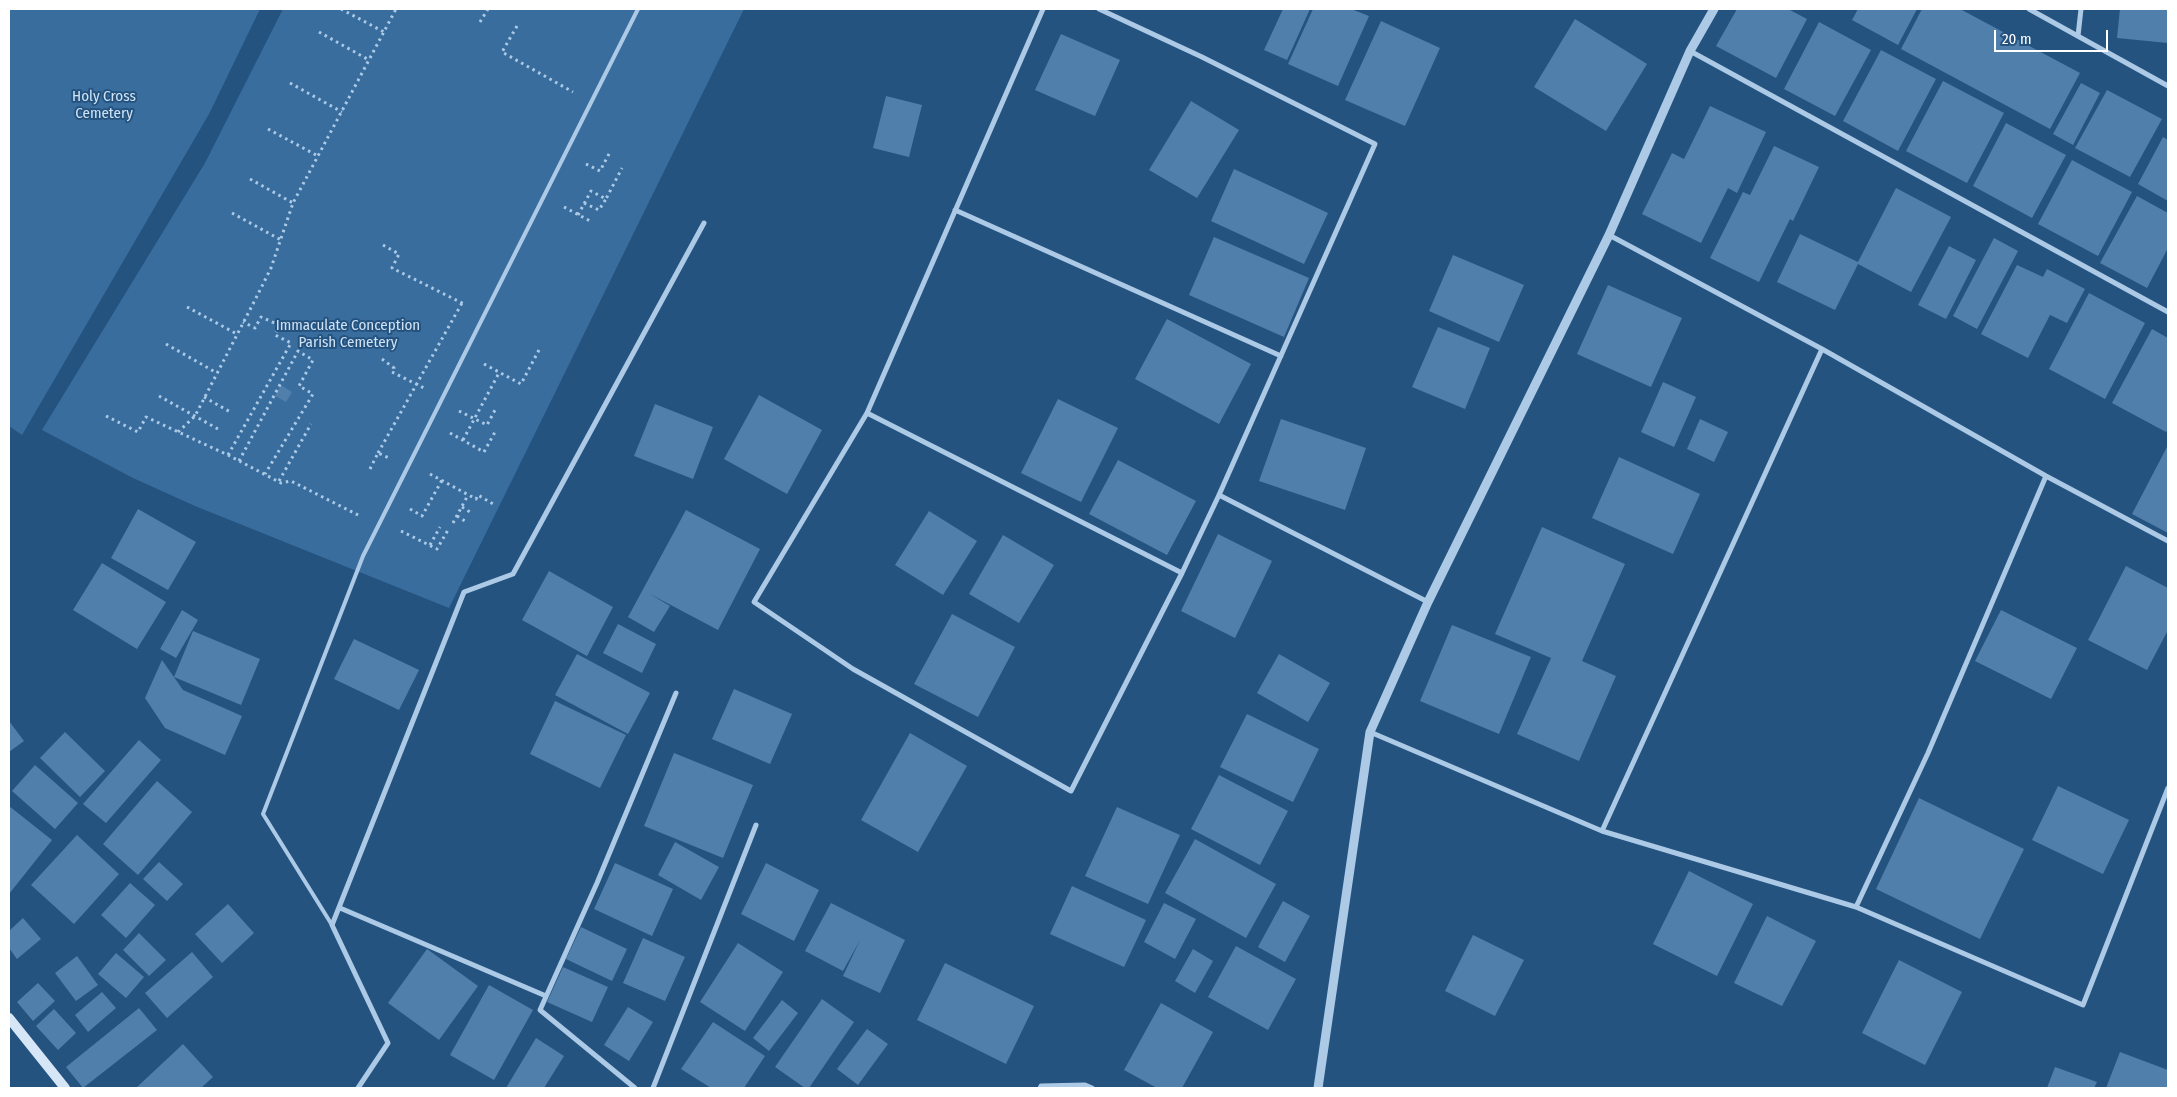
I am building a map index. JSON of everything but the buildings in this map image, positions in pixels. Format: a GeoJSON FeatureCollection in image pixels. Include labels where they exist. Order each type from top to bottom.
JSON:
{"type":"FeatureCollection","features":[{"type":"Feature","properties":{"kind":"main road"},"geometry":{"type":"LineString","coordinates":[[9,1018],[65,1088]]}},
{"type":"Feature","properties":{"kind":"street"},"geometry":{"type":"LineString","coordinates":[[1043,9],[867,414],[754,602],[853,669],[1071,791],[1182,573],[1219,495],[1375,144],[1202,57],[1099,9]]}},
{"type":"Feature","properties":{"kind":"street"},"geometry":{"type":"LineString","coordinates":[[1318,1088],[1370,732],[1428,602],[1609,235],[1690,51],[1714,9]]}},
{"type":"Feature","properties":{"kind":"street"},"geometry":{"type":"LineString","coordinates":[[2029,9],[2168,86]]}},
{"type":"Feature","properties":{"kind":"street"},"geometry":{"type":"LineString","coordinates":[[2078,36],[2081,9]]}},
{"type":"Feature","properties":{"kind":"street"},"geometry":{"type":"LineString","coordinates":[[1690,51],[2168,312]]}},
{"type":"Feature","properties":{"kind":"street"},"geometry":{"type":"LineString","coordinates":[[956,210],[1281,356]]}},
{"type":"Feature","properties":{"kind":"street"},"geometry":{"type":"LineString","coordinates":[[358,1088],[388,1043],[332,925],[464,592],[513,574],[704,223]]}},
{"type":"Feature","properties":{"kind":"street"},"geometry":{"type":"LineString","coordinates":[[1609,235],[1822,349],[2046,476],[2168,541]]}},
{"type":"Feature","properties":{"kind":"street"},"geometry":{"type":"LineString","coordinates":[[1602,831],[1822,349]]}},
{"type":"Feature","properties":{"kind":"street"},"geometry":{"type":"LineString","coordinates":[[867,414],[1182,573]]}},
{"type":"Feature","properties":{"kind":"street"},"geometry":{"type":"LineString","coordinates":[[1856,907],[1928,752],[2046,476]]}},
{"type":"Feature","properties":{"kind":"street"},"geometry":{"type":"LineString","coordinates":[[1219,495],[1428,602]]}},
{"type":"Feature","properties":{"kind":"street"},"geometry":{"type":"LineString","coordinates":[[635,1088],[540,1010],[597,883],[676,693]]}},
{"type":"Feature","properties":{"kind":"street"},"geometry":{"type":"LineString","coordinates":[[1370,732],[1602,831],[1856,907],[2083,1005],[2168,788]]}},
{"type":"Feature","properties":{"kind":"street"},"geometry":{"type":"LineString","coordinates":[[653,1088],[756,825]]}},
{"type":"Feature","properties":{"kind":"street"},"geometry":{"type":"LineString","coordinates":[[340,908],[546,996]]}},
{"type":"Feature","properties":{"kind":"street"},"geometry":{"type":"LineString","coordinates":[[1040,1088],[1041,1086],[1085,1085],[1092,1088]]}},
{"type":"Feature","properties":{"kind":"lane"},"geometry":{"type":"LineString","coordinates":[[332,925],[263,814],[363,556],[638,9]]}},
{"type":"Feature","properties":{"kind":"path"},"geometry":{"type":"LineString","coordinates":[[341,9],[384,32]]}},
{"type":"Feature","properties":{"kind":"path"},"geometry":{"type":"LineString","coordinates":[[178,432],[195,416],[271,268],[293,203],[396,9]]}},
{"type":"Feature","properties":{"kind":"path"},"geometry":{"type":"LineString","coordinates":[[480,22],[488,9]]}},
{"type":"Feature","properties":{"kind":"path"},"geometry":{"type":"LineString","coordinates":[[517,26],[502,52],[591,102]]}},
{"type":"Feature","properties":{"kind":"path"},"geometry":{"type":"LineString","coordinates":[[319,32],[369,60]]}},
{"type":"Feature","properties":{"kind":"path"},"geometry":{"type":"LineString","coordinates":[[290,83],[342,112]]}},
{"type":"Feature","properties":{"kind":"path"},"geometry":{"type":"LineString","coordinates":[[268,129],[318,156]]}},
{"type":"Feature","properties":{"kind":"path"},"geometry":{"type":"LineString","coordinates":[[565,154],[600,171],[610,152]]}},
{"type":"Feature","properties":{"kind":"path"},"geometry":{"type":"LineString","coordinates":[[584,203],[598,210],[622,168]]}},
{"type":"Feature","properties":{"kind":"path"},"geometry":{"type":"LineString","coordinates":[[250,179],[293,203]]}},
{"type":"Feature","properties":{"kind":"path"},"geometry":{"type":"LineString","coordinates":[[578,215],[591,191],[606,199]]}},
{"type":"Feature","properties":{"kind":"path"},"geometry":{"type":"LineString","coordinates":[[544,195],[592,222]]}},
{"type":"Feature","properties":{"kind":"path"},"geometry":{"type":"LineString","coordinates":[[232,213],[281,240]]}},
{"type":"Feature","properties":{"kind":"path"},"geometry":{"type":"LineString","coordinates":[[383,245],[399,254],[392,268],[484,315]]}},
{"type":"Feature","properties":{"kind":"path"},"geometry":{"type":"LineString","coordinates":[[378,453],[462,303]]}},
{"type":"Feature","properties":{"kind":"path"},"geometry":{"type":"LineString","coordinates":[[188,307],[237,334]]}},
{"type":"Feature","properties":{"kind":"path"},"geometry":{"type":"LineString","coordinates":[[228,455],[291,343],[275,335],[279,325],[261,317],[255,328],[243,322]]}},
{"type":"Feature","properties":{"kind":"path"},"geometry":{"type":"LineString","coordinates":[[166,344],[217,373]]}},
{"type":"Feature","properties":{"kind":"path"},"geometry":{"type":"LineString","coordinates":[[465,354],[521,384],[540,348]]}},
{"type":"Feature","properties":{"kind":"path"},"geometry":{"type":"LineString","coordinates":[[240,460],[298,351],[313,360],[299,386],[313,394],[265,474]]}},
{"type":"Feature","properties":{"kind":"path"},"geometry":{"type":"LineString","coordinates":[[382,359],[394,368],[392,372],[417,384],[487,425],[495,410]]}},
{"type":"Feature","properties":{"kind":"path"},"geometry":{"type":"LineString","coordinates":[[462,440],[499,373]]}},
{"type":"Feature","properties":{"kind":"path"},"geometry":{"type":"LineString","coordinates":[[159,396],[218,429]]}},
{"type":"Feature","properties":{"kind":"path"},"geometry":{"type":"LineString","coordinates":[[204,397],[232,413]]}},
{"type":"Feature","properties":{"kind":"path"},"geometry":{"type":"LineString","coordinates":[[106,416],[138,432],[146,417],[240,460],[281,483],[291,481],[378,526]]}},
{"type":"Feature","properties":{"kind":"path"},"geometry":{"type":"LineString","coordinates":[[430,422],[484,452],[496,432]]}},
{"type":"Feature","properties":{"kind":"path"},"geometry":{"type":"LineString","coordinates":[[279,481],[311,424]]}},
{"type":"Feature","properties":{"kind":"path"},"geometry":{"type":"LineString","coordinates":[[409,463],[476,499],[478,495],[493,504]]}},
{"type":"Feature","properties":{"kind":"path"},"geometry":{"type":"LineString","coordinates":[[392,499],[422,516],[442,480]]}},
{"type":"Feature","properties":{"kind":"path"},"geometry":{"type":"LineString","coordinates":[[453,523],[468,495]]}},
{"type":"Feature","properties":{"kind":"path"},"geometry":{"type":"LineString","coordinates":[[462,507],[470,512]]}},
{"type":"Feature","properties":{"kind":"path"},"geometry":{"type":"LineString","coordinates":[[457,516],[465,520]]}},
{"type":"Feature","properties":{"kind":"path"},"geometry":{"type":"LineString","coordinates":[[381,520],[437,549],[448,530]]}},
{"type":"Feature","properties":{"kind":"path"},"geometry":{"type":"LineString","coordinates":[[430,545],[440,527]]}},
{"type":"Feature","properties":{"kind":"green space","name":"Holy Cross Cemetery"},"geometry":{"type":"Polygon","coordinates":[[[9,9],[260,9],[209,114],[22,435],[9,426],[9,9]]]}},
{"type":"Feature","properties":{"kind":"green space","name":"Immaculate Conception Parish Cemetery"},"geometry":{"type":"Polygon","coordinates":[[[283,9],[744,9],[449,608],[195,506],[133,478],[42,430],[205,163],[283,9]]]}}]}
